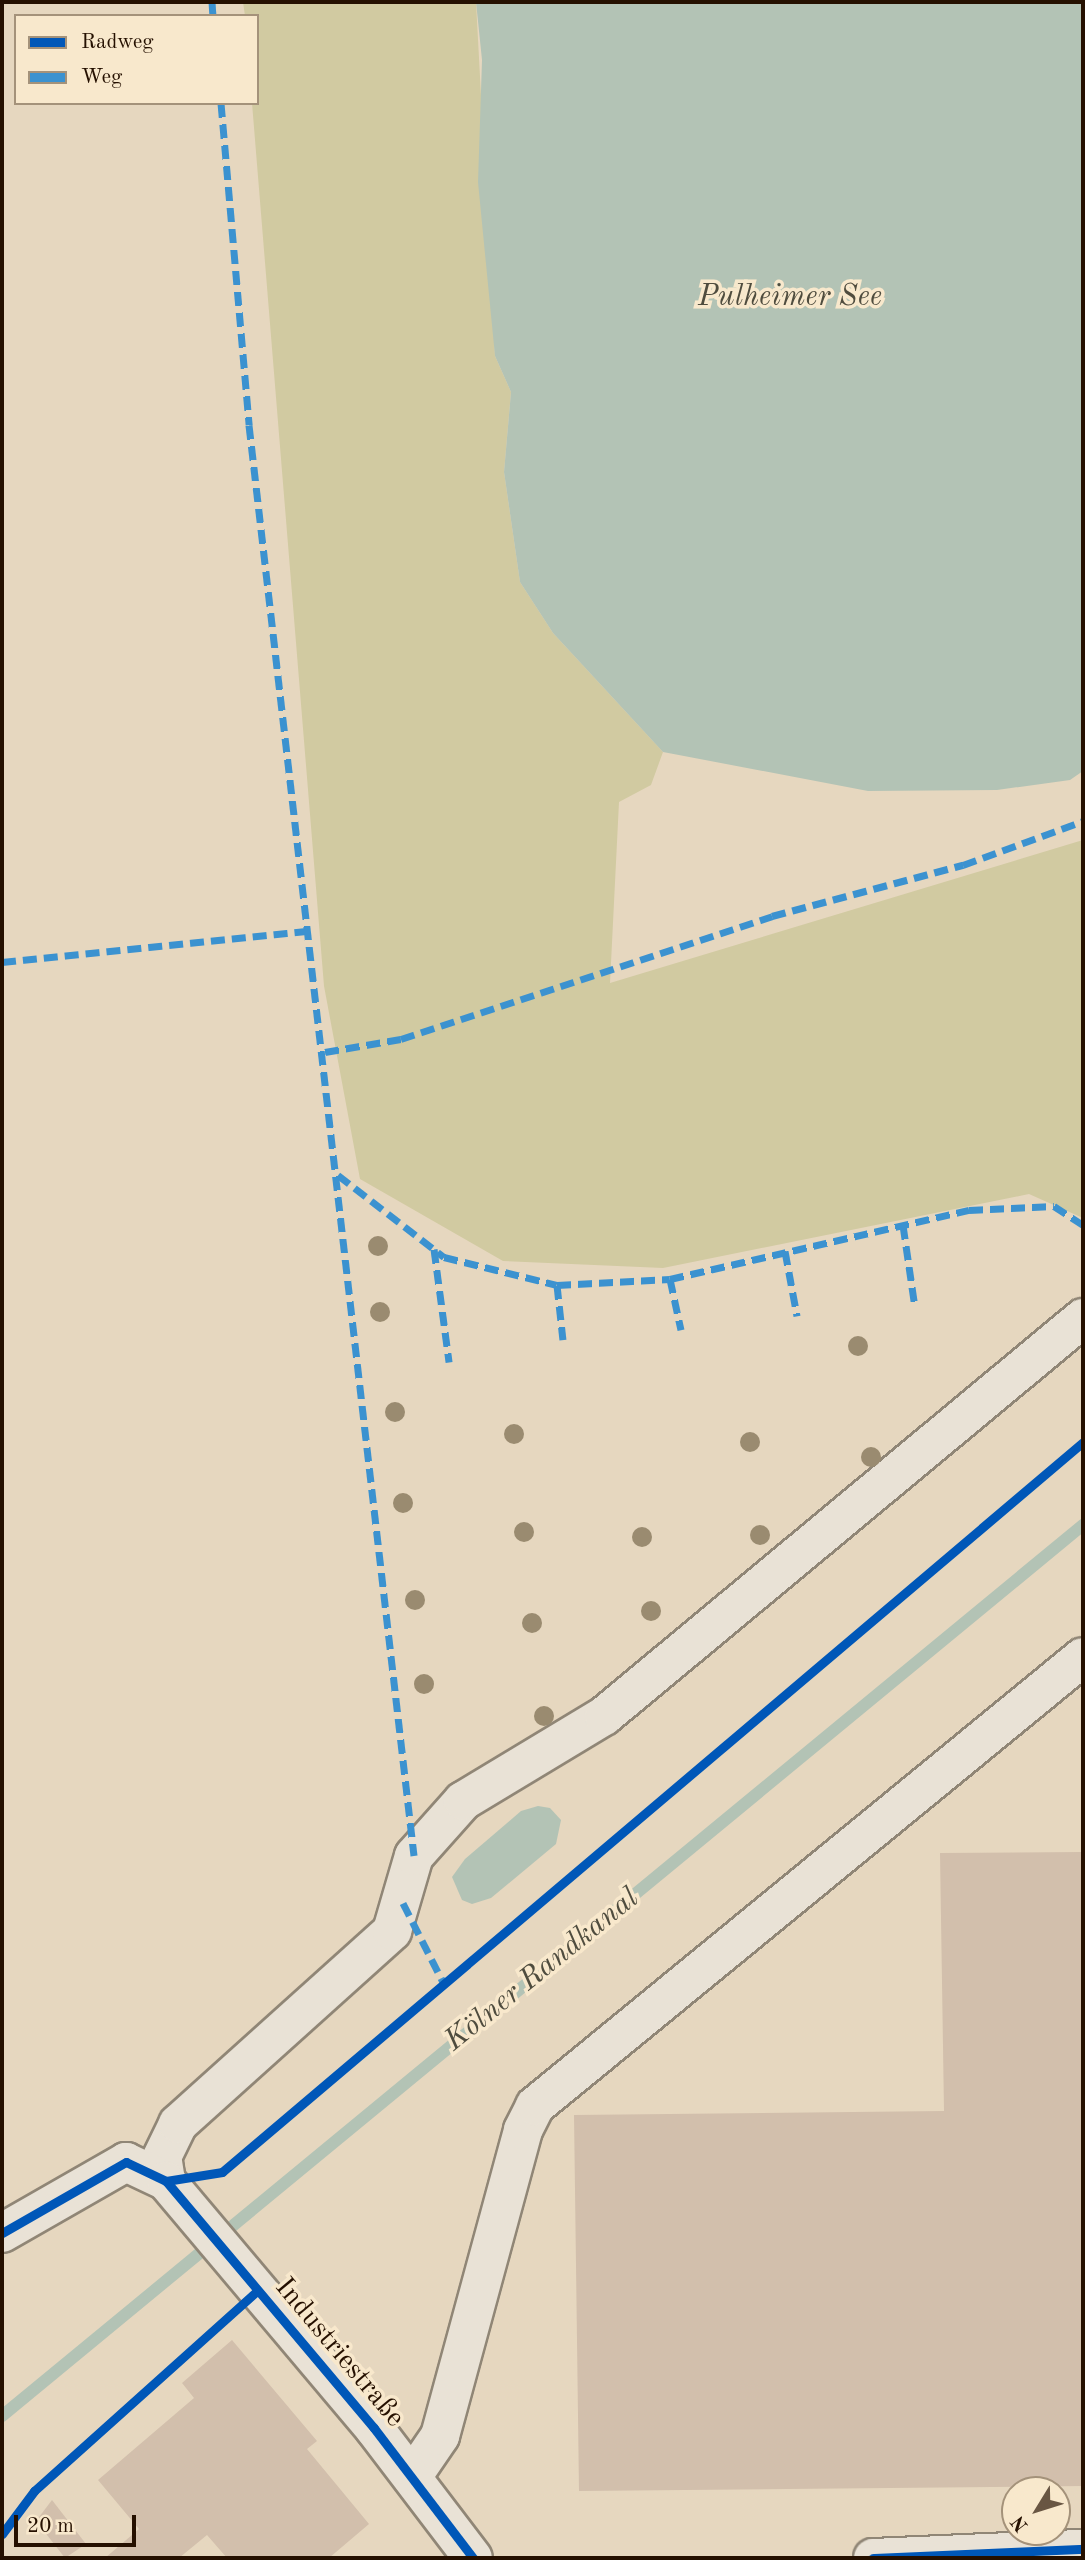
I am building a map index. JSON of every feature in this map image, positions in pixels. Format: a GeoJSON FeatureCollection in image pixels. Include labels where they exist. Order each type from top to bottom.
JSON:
{"type":"FeatureCollection","features":[{"type":"Feature","properties":{"kind":"street"},"geometry":{"type":"LineString","coordinates":[[177,2195],[162,2157],[178,2124],[393,1931],[414,1856],[463,1801],[604,1716],[1083,1318]]}},
{"type":"Feature","properties":{"kind":"street"},"geometry":{"type":"LineString","coordinates":[[412,2477],[440,2435],[535,2106],[1083,1657]]}},
{"type":"Feature","properties":{"kind":"street"},"geometry":{"type":"LineString","coordinates":[[2,2233],[126,2162],[177,2195]]}},
{"type":"Feature","properties":{"kind":"street","name":"Industriestraße"},"geometry":{"type":"LineString","coordinates":[[177,2195],[412,2477],[472,2558]]}},
{"type":"Feature","properties":{"kind":"street"},"geometry":{"type":"LineString","coordinates":[[873,2558],[1083,2549]]}},
{"type":"Feature","properties":{"kind":"path"},"geometry":{"type":"LineString","coordinates":[[2,2534],[34,2491],[254,2288]]}},
{"type":"Feature","properties":{"kind":"shaded area"},"geometry":{"type":"Polygon","coordinates":[[[243,2],[476,2],[495,356],[511,392],[504,472],[520,582],[553,633],[663,752],[651,785],[619,802],[610,983],[1083,840],[1083,1218],[1029,1194],[663,1268],[503,1261],[360,1179],[324,986],[252,105],[259,105],[259,14],[245,14],[243,2]]]}},
{"type":"Feature","properties":{"kind":"water","name":"Pulheimer See"},"geometry":{"type":"Polygon","coordinates":[[[476,2],[1083,2],[1083,771],[1070,780],[997,790],[868,791],[663,752],[553,633],[520,582],[504,472],[511,392],[495,356],[478,182],[482,60],[476,2]]]}},
{"type":"Feature","properties":{"kind":"water"},"geometry":{"type":"Polygon","coordinates":[[[538,1806],[550,1808],[561,1820],[556,1844],[491,1898],[472,1904],[462,1900],[452,1877],[465,1859],[521,1811],[538,1806]]]}},
{"type":"Feature","properties":{"kind":"building"},"geometry":{"type":"Polygon","coordinates":[[[1083,1852],[1083,2486],[1071,2486],[1071,2476],[1001,2476],[1001,2487],[579,2491],[574,2115],[944,2111],[940,1853],[1083,1852]]]}},
{"type":"Feature","properties":{"kind":"building"},"geometry":{"type":"Polygon","coordinates":[[[232,2340],[317,2441],[307,2449],[369,2524],[329,2558],[227,2558],[207,2535],[179,2558],[105,2558],[139,2529],[98,2480],[194,2398],[182,2383],[232,2340]]]}},
{"type":"Feature","properties":{"kind":"building"},"geometry":{"type":"Polygon","coordinates":[[[52,2500],[86,2544],[65,2558],[36,2521],[52,2500]]]}},
{"type":"Feature","properties":{"kind":"waterway","name":"Kölner Randkanal"},"geometry":{"type":"LineString","coordinates":[[2,2416],[1083,1525]]}},
{"type":"Feature","properties":{"kind":"marked path"},"geometry":{"type":"LineString","coordinates":[[212,2],[213,14]]}},
{"type":"Feature","properties":{"kind":"marked path"},"geometry":{"type":"LineString","coordinates":[[221,105],[249,425],[414,1856]]}},
{"type":"Feature","properties":{"kind":"marked path"},"geometry":{"type":"LineString","coordinates":[[325,1052],[401,1039],[772,916],[963,865],[1083,821]]}},
{"type":"Feature","properties":{"kind":"marked path"},"geometry":{"type":"LineString","coordinates":[[2,962],[306,931]]}},
{"type":"Feature","properties":{"kind":"marked path"},"geometry":{"type":"LineString","coordinates":[[338,1175],[444,1257],[557,1285],[670,1279],[969,1210],[1054,1206],[1083,1225]]}},
{"type":"Feature","properties":{"kind":"marked path"},"geometry":{"type":"LineString","coordinates":[[903,1225],[915,1307]]}},
{"type":"Feature","properties":{"kind":"marked path"},"geometry":{"type":"LineString","coordinates":[[434,1249],[449,1362]]}},
{"type":"Feature","properties":{"kind":"marked path"},"geometry":{"type":"LineString","coordinates":[[785,1251],[797,1316]]}},
{"type":"Feature","properties":{"kind":"marked path"},"geometry":{"type":"LineString","coordinates":[[670,1279],[681,1330]]}},
{"type":"Feature","properties":{"kind":"marked path"},"geometry":{"type":"LineString","coordinates":[[557,1285],[563,1340]]}},
{"type":"Feature","properties":{"kind":"marked path"},"geometry":{"type":"LineString","coordinates":[[403,1903],[443,1982]]}},
{"type":"Feature","properties":{"kind":"cycle path"},"geometry":{"type":"LineString","coordinates":[[2,2233],[126,2162],[166,2181],[222,2172],[1083,1442]]}},
{"type":"Feature","properties":{"kind":"cycle path"},"geometry":{"type":"LineString","coordinates":[[166,2181],[374,2428],[473,2558]]}},
{"type":"Feature","properties":{"kind":"cycle path"},"geometry":{"type":"LineString","coordinates":[[2,2534],[34,2491],[256,2292]]}},
{"type":"Feature","properties":{"kind":"cycle path"},"geometry":{"type":"LineString","coordinates":[[873,2558],[1083,2549]]}}]}
